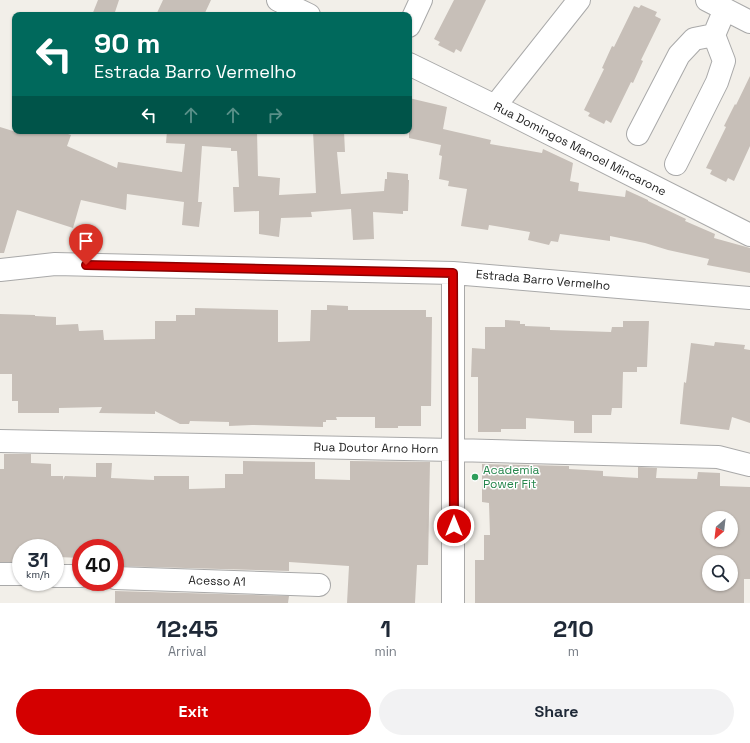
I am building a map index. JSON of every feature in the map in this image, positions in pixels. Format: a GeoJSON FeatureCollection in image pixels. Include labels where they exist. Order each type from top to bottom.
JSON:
{"type":"FeatureCollection","features":[{"type":"Feature","properties":{"kind":"street"},"geometry":{"type":"LineString","coordinates":[[278,0],[303,12]]}},
{"type":"Feature","properties":{"kind":"street"},"geometry":{"type":"LineString","coordinates":[[412,19],[420,0]]}},
{"type":"Feature","properties":{"kind":"street"},"geometry":{"type":"LineString","coordinates":[[495,106],[578,0]]}},
{"type":"Feature","properties":{"kind":"street"},"geometry":{"type":"LineString","coordinates":[[676,164],[717,82],[724,61],[714,35],[716,5],[750,22]]}},
{"type":"Feature","properties":{"kind":"street"},"geometry":{"type":"LineString","coordinates":[[638,134],[679,55],[694,39],[714,35]]}},
{"type":"Feature","properties":{"kind":"street","name":"Rua Domingos Manoel Mincarone"},"geometry":{"type":"LineString","coordinates":[[412,65],[750,235]]}},
{"type":"Feature","properties":{"kind":"street","name":"Estrada Barro Vermelho"},"geometry":{"type":"LineString","coordinates":[[0,270],[55,264],[453,273],[750,298]]}},
{"type":"Feature","properties":{"kind":"street"},"geometry":{"type":"LineString","coordinates":[[453,273],[453,603]]}},
{"type":"Feature","properties":{"kind":"street","name":"Rua Doutor Arno Horn"},"geometry":{"type":"LineString","coordinates":[[0,441],[718,457],[750,465]]}},
{"type":"Feature","properties":{"kind":"street"},"geometry":{"type":"LineString","coordinates":[[0,574],[12,574]]}},
{"type":"Feature","properties":{"kind":"street","name":"Acesso A1"},"geometry":{"type":"LineString","coordinates":[[124,578],[319,585]]}},
{"type":"Feature","properties":{"kind":"building"},"geometry":{"type":"Polygon","coordinates":[[[98,0],[119,0],[115,12],[93,12],[98,0]]]}},
{"type":"Feature","properties":{"kind":"building"},"geometry":{"type":"Polygon","coordinates":[[[163,0],[211,0],[205,12],[157,12],[163,0]]]}},
{"type":"Feature","properties":{"kind":"building"},"geometry":{"type":"Polygon","coordinates":[[[454,0],[486,0],[461,52],[456,49],[454,53],[438,45],[440,42],[434,39],[454,0]]]}},
{"type":"Feature","properties":{"kind":"building"},"geometry":{"type":"Polygon","coordinates":[[[641,5],[657,12],[655,16],[661,19],[641,60],[643,61],[633,83],[631,82],[611,123],[606,120],[604,124],[588,116],[590,113],[584,110],[604,69],[602,68],[612,46],[614,47],[634,6],[639,8],[641,5]]]}},
{"type":"Feature","properties":{"kind":"building"},"geometry":{"type":"Polygon","coordinates":[[[750,76],[750,146],[734,181],[728,178],[726,182],[710,174],[712,170],[706,168],[726,127],[724,126],[750,76]]]}},
{"type":"Feature","properties":{"kind":"building"},"geometry":{"type":"Polygon","coordinates":[[[412,99],[447,107],[443,129],[491,140],[490,144],[542,153],[543,149],[573,163],[570,181],[579,183],[578,191],[625,197],[626,190],[686,219],[685,221],[715,234],[714,238],[750,248],[750,273],[707,265],[709,259],[610,236],[610,241],[560,234],[558,242],[551,241],[549,245],[528,240],[530,232],[489,225],[488,230],[461,226],[467,189],[448,186],[449,181],[439,179],[442,156],[439,155],[441,145],[409,138],[409,134],[412,134],[412,99]]]}},
{"type":"Feature","properties":{"kind":"building"},"geometry":{"type":"Polygon","coordinates":[[[0,127],[12,131],[12,134],[71,135],[67,146],[117,168],[118,162],[182,172],[185,144],[166,143],[167,134],[257,134],[258,176],[280,178],[279,195],[316,193],[313,134],[344,134],[345,152],[337,152],[341,194],[384,191],[387,172],[408,174],[408,211],[403,211],[403,214],[373,212],[374,239],[353,240],[351,209],[311,212],[312,217],[281,218],[279,237],[259,234],[259,211],[234,212],[233,187],[239,187],[237,151],[231,151],[231,148],[202,146],[198,202],[202,202],[199,227],[182,225],[184,202],[127,194],[126,210],[81,200],[73,228],[17,210],[4,253],[0,253],[0,127]]]}},
{"type":"Feature","properties":{"kind":"building"},"geometry":{"type":"Polygon","coordinates":[[[327,305],[348,306],[348,310],[426,310],[426,317],[432,317],[431,406],[421,406],[421,426],[375,428],[375,417],[336,417],[337,420],[326,420],[326,422],[323,422],[323,427],[252,425],[229,426],[229,422],[190,421],[189,424],[180,424],[155,411],[155,414],[99,413],[102,407],[59,408],[59,413],[18,413],[18,401],[12,401],[12,374],[0,374],[0,314],[56,317],[56,325],[78,324],[79,331],[103,330],[104,340],[155,339],[155,321],[176,321],[176,315],[195,315],[195,308],[278,310],[278,342],[310,341],[311,310],[327,310],[327,305]]]}},
{"type":"Feature","properties":{"kind":"building"},"geometry":{"type":"Polygon","coordinates":[[[505,320],[520,321],[520,324],[525,324],[525,326],[550,327],[550,330],[611,332],[612,327],[623,327],[623,321],[649,321],[647,367],[637,367],[637,372],[623,372],[622,408],[612,408],[611,415],[592,415],[592,433],[574,433],[574,421],[526,418],[526,429],[501,429],[501,432],[478,432],[478,377],[471,377],[472,348],[485,349],[485,327],[505,327],[505,320]]]}},
{"type":"Feature","properties":{"kind":"building"},"geometry":{"type":"Polygon","coordinates":[[[715,342],[745,345],[744,349],[750,350],[750,423],[732,417],[729,430],[680,424],[684,382],[686,383],[691,343],[714,346],[715,342]]]}},
{"type":"Feature","properties":{"kind":"building"},"geometry":{"type":"Polygon","coordinates":[[[4,454],[31,454],[31,463],[51,464],[51,476],[63,476],[63,480],[65,476],[96,477],[96,463],[112,463],[111,478],[154,480],[154,476],[189,476],[189,489],[225,488],[225,474],[243,474],[243,461],[315,462],[315,479],[350,480],[350,461],[430,462],[428,565],[417,565],[415,603],[347,603],[349,566],[289,562],[289,571],[124,566],[124,539],[72,539],[72,558],[64,557],[64,539],[12,539],[12,562],[0,562],[0,469],[4,469],[4,454]]]}},
{"type":"Feature","properties":{"kind":"building"},"geometry":{"type":"Polygon","coordinates":[[[482,464],[569,466],[569,469],[603,471],[603,476],[638,478],[638,467],[657,468],[656,478],[697,479],[698,472],[720,473],[720,486],[750,487],[750,579],[744,579],[744,603],[475,603],[475,560],[484,560],[484,535],[490,535],[489,503],[482,502],[482,464]]]}},
{"type":"Feature","properties":{"kind":"building"},"geometry":{"type":"Polygon","coordinates":[[[115,591],[289,596],[288,603],[115,603],[115,591]]]}},
{"type":"Feature","properties":{"kind":"place","name":"Academia Power Fit"},"geometry":{"type":"Point","coordinates":[475,477]}},
{"type":"Feature","properties":{"kind":"route"},"geometry":{"type":"LineString","coordinates":[[86,265],[453,273],[454,526]]}}]}
